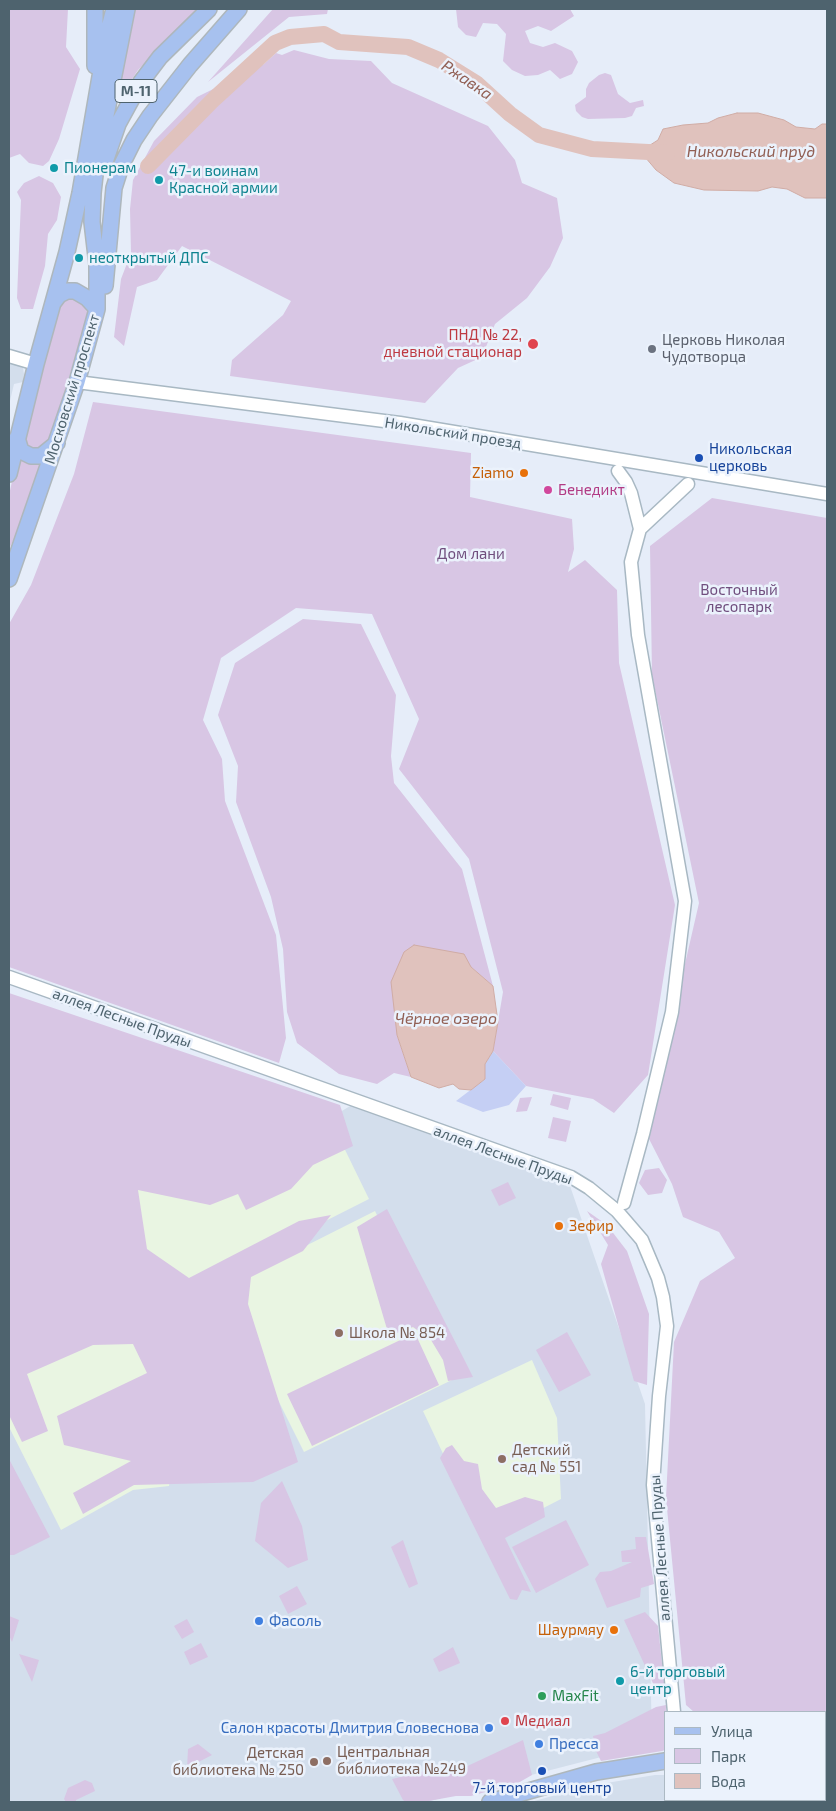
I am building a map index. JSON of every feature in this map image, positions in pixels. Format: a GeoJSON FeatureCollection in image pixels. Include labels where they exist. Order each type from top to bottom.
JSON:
{"type":"FeatureCollection","features":[{"type":"Feature","properties":{"kind":"main road"},"geometry":{"type":"LineString","coordinates":[[95,9],[96,100]]}},
{"type":"Feature","properties":{"kind":"main road"},"geometry":{"type":"LineString","coordinates":[[9,474],[36,364],[67,252],[80,193],[114,9]]}},
{"type":"Feature","properties":{"kind":"main road","name":"Московский проспект"},"geometry":{"type":"LineString","coordinates":[[10,575],[77,382],[97,308],[93,193],[96,166],[127,9]]}},
{"type":"Feature","properties":{"kind":"main road","name":"М-11"},"geometry":{"type":"LineString","coordinates":[[93,193],[118,124],[141,82],[160,57],[209,9]]}},
{"type":"Feature","properties":{"kind":"main road"},"geometry":{"type":"LineString","coordinates":[[52,306],[59,295],[75,290],[97,308],[104,293],[108,268],[114,188],[121,166],[150,116],[202,50],[239,9]]}},
{"type":"Feature","properties":{"kind":"main road"},"geometry":{"type":"LineString","coordinates":[[93,230],[108,268]]}},
{"type":"Feature","properties":{"kind":"main road"},"geometry":{"type":"LineString","coordinates":[[17,438],[21,451],[31,456],[41,456],[57,443]]}},
{"type":"Feature","properties":{"kind":"main road"},"geometry":{"type":"LineString","coordinates":[[490,1802],[596,1772],[664,1761]]}},
{"type":"Feature","properties":{"kind":"street"},"geometry":{"type":"LineString","coordinates":[[9,356],[36,364]]}},
{"type":"Feature","properties":{"kind":"street","name":"Никольский проезд"},"geometry":{"type":"LineString","coordinates":[[77,382],[400,423],[827,494]]}},
{"type":"Feature","properties":{"kind":"street"},"geometry":{"type":"LineString","coordinates":[[624,476],[631,493],[640,529],[632,562],[638,635],[685,901],[672,1012],[643,1134],[624,1203]]}},
{"type":"Feature","properties":{"kind":"street"},"geometry":{"type":"LineString","coordinates":[[640,529],[688,484]]}},
{"type":"Feature","properties":{"kind":"street","name":"аллея Лесные Пруды"},"geometry":{"type":"LineString","coordinates":[[9,977],[571,1177],[589,1188],[617,1211],[642,1240],[664,1297],[667,1326],[653,1485],[674,1711]]}},
{"type":"Feature","properties":{"kind":"shaded area"},"geometry":{"type":"Polygon","coordinates":[[[9,361],[23,368],[24,374],[23,382],[14,384],[9,405],[9,361]]]}},
{"type":"Feature","properties":{"kind":"shaded area"},"geometry":{"type":"Polygon","coordinates":[[[357,1102],[569,1183],[645,1404],[652,1744],[426,1802],[9,1802],[9,1363],[154,1222],[357,1102]]]}},
{"type":"Feature","properties":{"kind":"shaded area"},"geometry":{"type":"Polygon","coordinates":[[[330,1119],[369,1199],[165,1302],[105,1199],[330,1119]]]}},
{"type":"Feature","properties":{"kind":"shaded area","name":"Школа № 854"},"geometry":{"type":"Polygon","coordinates":[[[375,1211],[456,1378],[304,1452],[222,1288],[375,1211]]]}},
{"type":"Feature","properties":{"kind":"shaded area"},"geometry":{"type":"Polygon","coordinates":[[[136,1306],[182,1392],[169,1486],[133,1490],[61,1530],[9,1427],[9,1351],[136,1306]]]}},
{"type":"Feature","properties":{"kind":"shaded area","name":"Детский сад № 551"},"geometry":{"type":"Polygon","coordinates":[[[532,1360],[557,1418],[561,1499],[483,1539],[423,1411],[532,1360]]]}},
{"type":"Feature","properties":{"kind":"shaded area"},"geometry":{"type":"Polygon","coordinates":[[[664,1775],[664,1801],[826,1801],[827,1786],[827,1802],[531,1802],[588,1786],[664,1775]]]}},
{"type":"Feature","properties":{"kind":"green space"},"geometry":{"type":"Polygon","coordinates":[[[9,9],[68,9],[66,47],[80,69],[59,139],[49,161],[43,166],[29,163],[20,154],[9,158],[9,9]]]}},
{"type":"Feature","properties":{"kind":"green space"},"geometry":{"type":"Polygon","coordinates":[[[132,9],[200,9],[138,70],[117,102],[114,101],[132,9]]]}},
{"type":"Feature","properties":{"kind":"green space"},"geometry":{"type":"Polygon","coordinates":[[[273,9],[328,9],[327,14],[289,17],[208,82],[273,9]]]}},
{"type":"Feature","properties":{"kind":"green space"},"geometry":{"type":"Polygon","coordinates":[[[456,9],[570,9],[574,16],[551,31],[538,26],[525,31],[530,43],[543,47],[555,43],[572,51],[578,62],[572,74],[560,79],[550,70],[538,75],[525,76],[512,70],[503,61],[506,34],[497,24],[483,23],[476,37],[466,35],[458,27],[456,9]]]}},
{"type":"Feature","properties":{"kind":"green space"},"geometry":{"type":"Polygon","coordinates":[[[294,50],[329,59],[371,61],[392,83],[488,126],[515,160],[522,183],[557,198],[563,238],[550,267],[527,298],[495,324],[482,357],[458,368],[425,403],[230,376],[232,360],[283,315],[291,301],[182,246],[157,280],[137,287],[124,346],[114,337],[121,279],[131,253],[130,209],[133,180],[154,141],[197,97],[264,64],[276,53],[282,55],[294,50]]]}},
{"type":"Feature","properties":{"kind":"green space"},"geometry":{"type":"Polygon","coordinates":[[[605,73],[611,75],[618,94],[630,103],[643,100],[644,106],[636,108],[632,116],[625,118],[588,119],[582,117],[576,111],[575,105],[586,97],[586,89],[589,83],[605,73]]]}},
{"type":"Feature","properties":{"kind":"green space"},"geometry":{"type":"Polygon","coordinates":[[[39,176],[53,183],[61,197],[57,220],[48,234],[45,266],[33,309],[21,309],[17,298],[21,200],[17,192],[24,183],[39,176]]]}},
{"type":"Feature","properties":{"kind":"green space"},"geometry":{"type":"Polygon","coordinates":[[[69,297],[79,299],[85,305],[88,315],[49,443],[42,449],[33,450],[24,443],[55,309],[63,300],[69,297]]]}},
{"type":"Feature","properties":{"kind":"green space","name":"Дом лани"},"geometry":{"type":"Polygon","coordinates":[[[93,402],[471,453],[470,497],[572,519],[574,549],[568,572],[585,560],[617,590],[619,663],[675,905],[648,1075],[614,1113],[593,1099],[526,1086],[493,1051],[503,992],[469,859],[399,769],[419,719],[372,614],[296,608],[221,658],[203,720],[222,759],[225,801],[276,935],[286,1038],[279,1063],[9,967],[9,624],[31,585],[74,474],[93,402]]]}},
{"type":"Feature","properties":{"kind":"green space"},"geometry":{"type":"Polygon","coordinates":[[[18,454],[30,463],[44,462],[9,549],[9,495],[18,454]]]}},
{"type":"Feature","properties":{"kind":"green space","name":"Восточный лесопарк"},"geometry":{"type":"Polygon","coordinates":[[[712,498],[827,518],[827,1758],[826,1711],[693,1711],[686,1705],[666,1498],[674,1342],[700,1281],[735,1258],[719,1232],[683,1217],[672,1184],[646,1133],[699,903],[652,675],[650,546],[712,498]]]}},
{"type":"Feature","properties":{"kind":"green space"},"geometry":{"type":"Polygon","coordinates":[[[303,619],[361,624],[396,695],[391,756],[394,783],[462,869],[493,986],[471,967],[397,1035],[411,1077],[394,1073],[377,1084],[339,1074],[297,1043],[287,1012],[283,949],[271,897],[236,802],[238,766],[218,715],[235,663],[303,619]]]}},
{"type":"Feature","properties":{"kind":"green space"},"geometry":{"type":"Polygon","coordinates":[[[9,993],[340,1105],[353,1146],[313,1165],[291,1189],[246,1210],[238,1194],[210,1205],[138,1190],[147,1249],[189,1278],[299,1221],[331,1215],[303,1251],[251,1277],[248,1304],[298,1462],[253,1482],[134,1485],[83,1514],[73,1493],[131,1461],[64,1445],[57,1416],[147,1373],[133,1344],[93,1345],[27,1374],[48,1431],[22,1442],[9,1415],[9,993]]]}},
{"type":"Feature","properties":{"kind":"green space"},"geometry":{"type":"Polygon","coordinates":[[[553,1094],[571,1098],[568,1110],[550,1105],[553,1094]]]}},
{"type":"Feature","properties":{"kind":"green space"},"geometry":{"type":"Polygon","coordinates":[[[532,1097],[527,1111],[516,1112],[520,1098],[532,1097]]]}},
{"type":"Feature","properties":{"kind":"green space"},"geometry":{"type":"Polygon","coordinates":[[[553,1117],[571,1121],[566,1142],[548,1138],[553,1117]]]}},
{"type":"Feature","properties":{"kind":"green space"},"geometry":{"type":"Polygon","coordinates":[[[659,1168],[667,1180],[662,1193],[648,1195],[639,1183],[645,1170],[659,1168]]]}},
{"type":"Feature","properties":{"kind":"green space"},"geometry":{"type":"Polygon","coordinates":[[[508,1182],[516,1198],[499,1206],[491,1190],[508,1182]]]}},
{"type":"Feature","properties":{"kind":"green space"},"geometry":{"type":"Polygon","coordinates":[[[387,1209],[473,1377],[448,1381],[443,1360],[431,1340],[413,1327],[389,1336],[357,1227],[387,1209]]]}},
{"type":"Feature","properties":{"kind":"green space"},"geometry":{"type":"Polygon","coordinates":[[[587,1211],[607,1225],[627,1251],[649,1314],[647,1385],[634,1381],[601,1264],[608,1245],[587,1211]]]}},
{"type":"Feature","properties":{"kind":"green space"},"geometry":{"type":"Polygon","coordinates":[[[567,1332],[591,1375],[559,1392],[536,1350],[567,1332]]]}},
{"type":"Feature","properties":{"kind":"green space"},"geometry":{"type":"Polygon","coordinates":[[[415,1333],[439,1385],[312,1446],[287,1394],[415,1333]]]}},
{"type":"Feature","properties":{"kind":"green space"},"geometry":{"type":"Polygon","coordinates":[[[452,1445],[464,1461],[478,1464],[482,1489],[496,1508],[525,1497],[543,1502],[545,1517],[505,1538],[531,1592],[522,1590],[517,1600],[510,1599],[440,1458],[446,1448],[452,1445]]]}},
{"type":"Feature","properties":{"kind":"green space"},"geometry":{"type":"Polygon","coordinates":[[[9,1459],[50,1537],[14,1555],[9,1555],[9,1459]]]}},
{"type":"Feature","properties":{"kind":"green space"},"geometry":{"type":"Polygon","coordinates":[[[282,1481],[302,1526],[308,1560],[288,1568],[255,1541],[261,1503],[282,1481]]]}},
{"type":"Feature","properties":{"kind":"green space"},"geometry":{"type":"Polygon","coordinates":[[[566,1520],[589,1565],[536,1593],[512,1547],[566,1520]]]}},
{"type":"Feature","properties":{"kind":"green space"},"geometry":{"type":"Polygon","coordinates":[[[635,1537],[646,1537],[654,1584],[641,1588],[640,1597],[607,1608],[595,1579],[600,1572],[611,1571],[632,1562],[622,1562],[621,1551],[636,1549],[635,1537]]]}},
{"type":"Feature","properties":{"kind":"green space"},"geometry":{"type":"Polygon","coordinates":[[[403,1540],[418,1584],[409,1588],[391,1547],[403,1540]]]}},
{"type":"Feature","properties":{"kind":"green space"},"geometry":{"type":"Polygon","coordinates":[[[297,1586],[307,1604],[288,1614],[279,1596],[297,1586]]]}},
{"type":"Feature","properties":{"kind":"green space"},"geometry":{"type":"Polygon","coordinates":[[[645,1612],[658,1626],[665,1692],[657,1692],[624,1620],[645,1612]]]}},
{"type":"Feature","properties":{"kind":"green space"},"geometry":{"type":"Polygon","coordinates":[[[9,1616],[19,1620],[12,1642],[9,1635],[9,1616]]]}},
{"type":"Feature","properties":{"kind":"green space"},"geometry":{"type":"Polygon","coordinates":[[[187,1619],[194,1632],[182,1639],[174,1626],[187,1619]]]}},
{"type":"Feature","properties":{"kind":"green space"},"geometry":{"type":"Polygon","coordinates":[[[201,1643],[208,1657],[190,1665],[184,1652],[201,1643]]]}},
{"type":"Feature","properties":{"kind":"green space"},"geometry":{"type":"Polygon","coordinates":[[[453,1647],[460,1663],[439,1672],[433,1659],[453,1647]]]}},
{"type":"Feature","properties":{"kind":"green space"},"geometry":{"type":"Polygon","coordinates":[[[19,1654],[39,1660],[32,1682],[19,1654]]]}},
{"type":"Feature","properties":{"kind":"green space"},"geometry":{"type":"Polygon","coordinates":[[[666,1705],[666,1711],[664,1711],[664,1750],[601,1761],[596,1751],[593,1736],[605,1733],[656,1707],[666,1705]]]}},
{"type":"Feature","properties":{"kind":"green space"},"geometry":{"type":"Polygon","coordinates":[[[523,1740],[532,1775],[518,1783],[471,1796],[456,1796],[423,1802],[406,1802],[403,1800],[392,1779],[438,1768],[444,1777],[523,1740]]]}},
{"type":"Feature","properties":{"kind":"green space"},"geometry":{"type":"Polygon","coordinates":[[[198,1744],[212,1755],[187,1768],[188,1749],[198,1744]]]}},
{"type":"Feature","properties":{"kind":"green space"},"geometry":{"type":"Polygon","coordinates":[[[85,1780],[92,1783],[95,1791],[76,1800],[76,1802],[66,1802],[64,1799],[68,1788],[85,1780]]]}},
{"type":"Feature","properties":{"kind":"sand"},"geometry":{"type":"Polygon","coordinates":[[[493,1051],[526,1086],[509,1105],[483,1112],[456,1101],[485,1079],[485,1064],[493,1051]]]}},
{"type":"Feature","properties":{"kind":"water","name":"Никольский пруд"},"geometry":{"type":"Polygon","coordinates":[[[737,113],[758,113],[784,120],[796,127],[815,129],[822,124],[827,124],[827,198],[805,198],[787,189],[772,187],[758,191],[704,190],[674,183],[656,170],[645,157],[647,147],[658,140],[663,129],[708,123],[737,113]]]}},
{"type":"Feature","properties":{"kind":"water","name":"Чёрное озеро"},"geometry":{"type":"Polygon","coordinates":[[[414,945],[464,954],[471,967],[493,986],[498,1022],[493,1051],[485,1064],[485,1079],[471,1090],[459,1089],[453,1084],[439,1088],[411,1077],[397,1035],[391,982],[404,952],[414,945]]]}},
{"type":"Feature","properties":{"kind":"waterway","name":"Ржавка"},"geometry":{"type":"LineString","coordinates":[[148,166],[214,99],[275,43],[290,37],[324,34],[339,42],[408,47],[439,60],[476,83],[510,114],[539,135],[592,149],[667,153]]}},
{"type":"Feature","properties":{"kind":"place","name":"Пионерам"},"geometry":{"type":"Point","coordinates":[54,168]}},
{"type":"Feature","properties":{"kind":"place","name":"47-и воинам Красной армии"},"geometry":{"type":"Point","coordinates":[159,180]}},
{"type":"Feature","properties":{"kind":"place","name":"неоткрытый ДПС"},"geometry":{"type":"Point","coordinates":[79,258]}},
{"type":"Feature","properties":{"kind":"place","name":"ПНД № 22, дневной стационар"},"geometry":{"type":"Point","coordinates":[533,344]}},
{"type":"Feature","properties":{"kind":"place","name":"Церковь Николая Чудотворца"},"geometry":{"type":"Point","coordinates":[652,349]}},
{"type":"Feature","properties":{"kind":"place","name":"Никольская церковь"},"geometry":{"type":"Point","coordinates":[699,458]}},
{"type":"Feature","properties":{"kind":"place","name":"Ziamo"},"geometry":{"type":"Point","coordinates":[524,473]}},
{"type":"Feature","properties":{"kind":"place","name":"Бенедикт"},"geometry":{"type":"Point","coordinates":[548,490]}},
{"type":"Feature","properties":{"kind":"place","name":"Зефир"},"geometry":{"type":"Point","coordinates":[559,1226]}},
{"type":"Feature","properties":{"kind":"place","name":"Школа № 854"},"geometry":{"type":"Point","coordinates":[339,1333]}},
{"type":"Feature","properties":{"kind":"place","name":"Детский сад № 551"},"geometry":{"type":"Point","coordinates":[502,1459]}},
{"type":"Feature","properties":{"kind":"place","name":"Фасоль"},"geometry":{"type":"Point","coordinates":[259,1621]}},
{"type":"Feature","properties":{"kind":"place","name":"Шаурмяу"},"geometry":{"type":"Point","coordinates":[614,1630]}},
{"type":"Feature","properties":{"kind":"place","name":"6-й торговый центр"},"geometry":{"type":"Point","coordinates":[620,1681]}},
{"type":"Feature","properties":{"kind":"place","name":"MaxFit"},"geometry":{"type":"Point","coordinates":[542,1696]}},
{"type":"Feature","properties":{"kind":"place","name":"Медиал"},"geometry":{"type":"Point","coordinates":[505,1721]}},
{"type":"Feature","properties":{"kind":"place","name":"Салон красоты Дмитрия Словеснова"},"geometry":{"type":"Point","coordinates":[489,1728]}},
{"type":"Feature","properties":{"kind":"place","name":"Пресса"},"geometry":{"type":"Point","coordinates":[539,1744]}},
{"type":"Feature","properties":{"kind":"place","name":"Центральная библиотека №249"},"geometry":{"type":"Point","coordinates":[327,1761]}},
{"type":"Feature","properties":{"kind":"place","name":"Детская библиотека № 250"},"geometry":{"type":"Point","coordinates":[314,1762]}},
{"type":"Feature","properties":{"kind":"place","name":"7-й торговый центр"},"geometry":{"type":"Point","coordinates":[542,1771]}}]}
